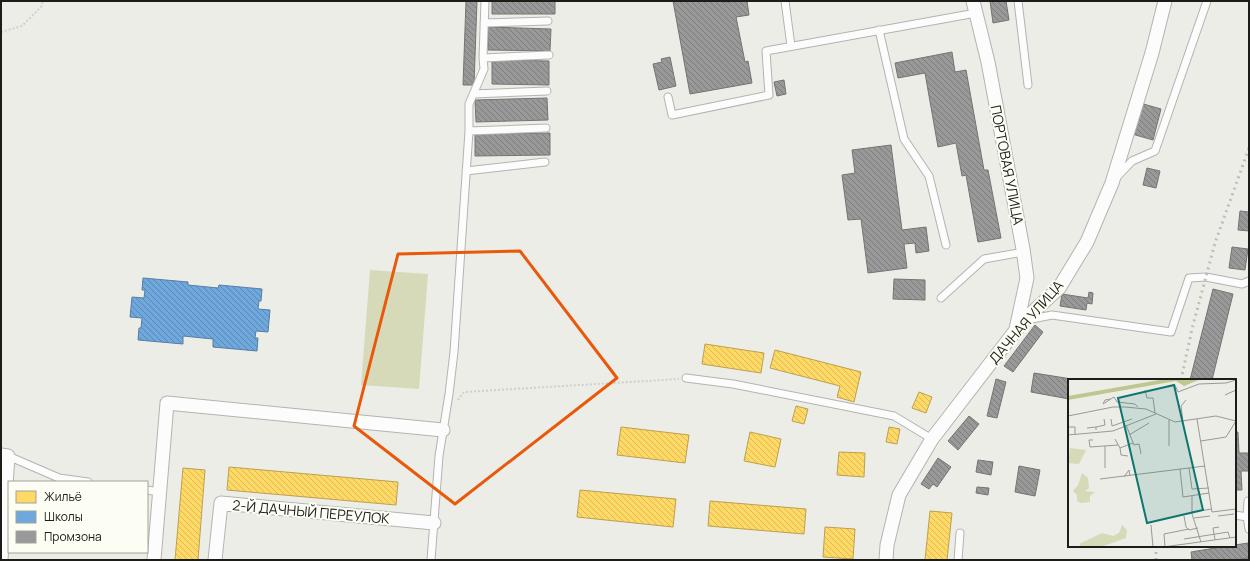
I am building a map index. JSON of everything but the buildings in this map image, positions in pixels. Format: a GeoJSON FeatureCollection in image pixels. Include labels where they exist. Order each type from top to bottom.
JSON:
{"type":"FeatureCollection","features":[{"type":"Feature","properties":{"kind":"street","name":"ДАЧНАЯ УЛИЦА"},"geometry":{"type":"LineString","coordinates":[[886,560],[887,545],[899,495],[932,438],[1024,320],[1059,288],[1088,242],[1112,183],[1152,53],[1165,1]]}},
{"type":"Feature","properties":{"kind":"street","name":"ПОРТОВАЯ УЛИЦА"},"geometry":{"type":"LineString","coordinates":[[975,7],[988,62],[1024,252],[1027,278],[1016,330]]}},
{"type":"Feature","properties":{"kind":"street"},"geometry":{"type":"LineString","coordinates":[[154,560],[153,491],[167,403],[443,430]]}},
{"type":"Feature","properties":{"kind":"street"},"geometry":{"type":"LineString","coordinates":[[1,560],[4,455]]}},
{"type":"Feature","properties":{"kind":"street","name":"2-Й ДАЧНЫЙ ПЕРЕУЛОК"},"geometry":{"type":"LineString","coordinates":[[215,560],[221,503],[434,523]]}},
{"type":"Feature","properties":{"kind":"lane"},"geometry":{"type":"LineString","coordinates":[[431,560],[439,456],[446,416],[454,352],[469,130],[469,104],[484,69],[485,1]]}},
{"type":"Feature","properties":{"kind":"lane"},"geometry":{"type":"LineString","coordinates":[[785,1],[791,46]]}},
{"type":"Feature","properties":{"kind":"lane"},"geometry":{"type":"LineString","coordinates":[[1018,1],[1028,85]]}},
{"type":"Feature","properties":{"kind":"lane"},"geometry":{"type":"LineString","coordinates":[[1112,183],[1132,161],[1155,151],[1207,1]]}},
{"type":"Feature","properties":{"kind":"lane"},"geometry":{"type":"LineString","coordinates":[[668,97],[672,115],[769,95],[766,51],[879,30],[975,7]]}},
{"type":"Feature","properties":{"kind":"lane"},"geometry":{"type":"LineString","coordinates":[[484,23],[548,22]]}},
{"type":"Feature","properties":{"kind":"lane"},"geometry":{"type":"LineString","coordinates":[[879,30],[904,139],[929,176],[946,245]]}},
{"type":"Feature","properties":{"kind":"lane"},"geometry":{"type":"LineString","coordinates":[[483,58],[549,55]]}},
{"type":"Feature","properties":{"kind":"lane"},"geometry":{"type":"LineString","coordinates":[[473,94],[547,91]]}},
{"type":"Feature","properties":{"kind":"lane"},"geometry":{"type":"LineString","coordinates":[[469,130],[546,128]]}},
{"type":"Feature","properties":{"kind":"lane"},"geometry":{"type":"LineString","coordinates":[[466,171],[545,162]]}},
{"type":"Feature","properties":{"kind":"lane"},"geometry":{"type":"LineString","coordinates":[[941,298],[984,259],[1024,252]]}},
{"type":"Feature","properties":{"kind":"lane"},"geometry":{"type":"LineString","coordinates":[[1024,320],[1052,315],[1171,332],[1190,278],[1206,277],[1242,284],[1249,281]]}},
{"type":"Feature","properties":{"kind":"lane"},"geometry":{"type":"LineString","coordinates":[[686,378],[733,384],[894,416],[932,438]]}},
{"type":"Feature","properties":{"kind":"lane"},"geometry":{"type":"LineString","coordinates":[[4,455],[59,478],[81,481]]}},
{"type":"Feature","properties":{"kind":"lane"},"geometry":{"type":"LineString","coordinates":[[1248,501],[1249,529]]}},
{"type":"Feature","properties":{"kind":"lane"},"geometry":{"type":"LineString","coordinates":[[1236,515],[1248,517]]}},
{"type":"Feature","properties":{"kind":"lane"},"geometry":{"type":"LineString","coordinates":[[958,560],[960,533]]}},
{"type":"Feature","properties":{"kind":"path"},"geometry":{"type":"LineString","coordinates":[[1,32],[22,26],[41,7],[43,1]]}},
{"type":"Feature","properties":{"kind":"path"},"geometry":{"type":"LineString","coordinates":[[446,416],[464,392],[686,378]]}},
{"type":"Feature","properties":{"kind":"highlighted area"},"geometry":{"type":"Polygon","coordinates":[[[520,251],[617,378],[455,504],[354,426],[398,254],[520,251]]]}},
{"type":"Feature","properties":{"kind":"green space"},"geometry":{"type":"Polygon","coordinates":[[[370,270],[428,274],[419,389],[361,385],[370,270]]]}},
{"type":"Feature","properties":{"kind":"railway"},"geometry":{"type":"LineString","coordinates":[[1181,379],[1192,329],[1215,243],[1249,148]]}},
{"type":"Feature","properties":{"kind":"railway"},"geometry":{"type":"LineString","coordinates":[[1156,547],[1156,560]]}}]}
